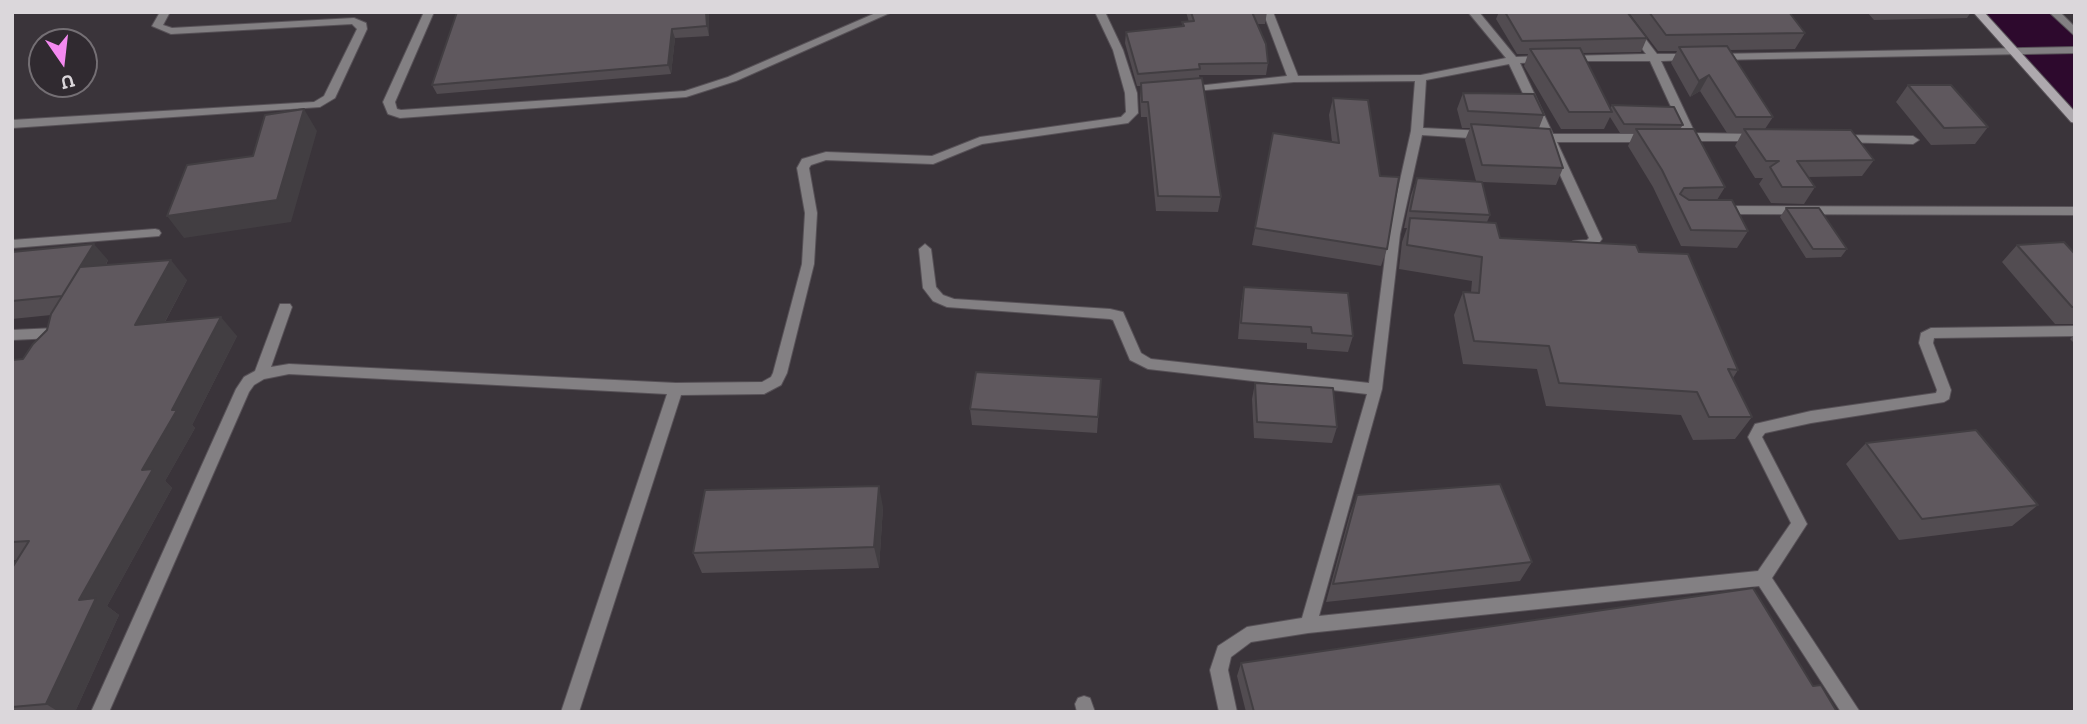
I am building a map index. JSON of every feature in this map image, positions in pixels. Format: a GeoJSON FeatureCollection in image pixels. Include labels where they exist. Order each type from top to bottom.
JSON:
{"type":"FeatureCollection","features":[{"type":"Feature","properties":{"kind":"street"},"geometry":{"type":"LineString","coordinates":[[12,124],[316,105],[329,97],[362,29],[362,25],[354,21],[171,31],[157,26],[165,12]]}},
{"type":"Feature","properties":{"kind":"street"},"geometry":{"type":"LineString","coordinates":[[429,12],[388,102],[392,111],[400,114],[686,94],[732,79],[887,12]]}},
{"type":"Feature","properties":{"kind":"street"},"geometry":{"type":"LineString","coordinates":[[100,712],[243,389],[249,381],[261,374],[289,369],[676,389],[764,388],[776,381],[780,373],[808,264],[811,213],[803,168],[810,159],[826,156],[941,159],[981,141],[1119,122],[1132,113],[1137,93],[1100,12]]}},
{"type":"Feature","properties":{"kind":"street"},"geometry":{"type":"LineString","coordinates":[[1268,12],[1294,79]]}},
{"type":"Feature","properties":{"kind":"street"},"geometry":{"type":"LineString","coordinates":[[1473,12],[1513,60],[1596,239],[1590,245],[1559,243]]}},
{"type":"Feature","properties":{"kind":"street"},"geometry":{"type":"LineString","coordinates":[[1619,12],[1654,58],[1703,162]]}},
{"type":"Feature","properties":{"kind":"street"},"geometry":{"type":"LineString","coordinates":[[1978,12],[2075,119]]}},
{"type":"Feature","properties":{"kind":"street"},"geometry":{"type":"LineString","coordinates":[[2054,12],[2075,33]]}},
{"type":"Feature","properties":{"kind":"street"},"geometry":{"type":"LineString","coordinates":[[1178,90],[1294,79],[1422,78],[1513,60],[2075,50]]}},
{"type":"Feature","properties":{"kind":"street"},"geometry":{"type":"LineString","coordinates":[[1308,625],[1376,388],[1417,131],[1422,78]]}},
{"type":"Feature","properties":{"kind":"street"},"geometry":{"type":"LineString","coordinates":[[1417,131],[1496,136]]}},
{"type":"Feature","properties":{"kind":"street"},"geometry":{"type":"LineString","coordinates":[[1522,138],[1773,138]]}},
{"type":"Feature","properties":{"kind":"street"},"geometry":{"type":"LineString","coordinates":[[1829,139],[1913,140]]}},
{"type":"Feature","properties":{"kind":"street"},"geometry":{"type":"LineString","coordinates":[[1723,198],[1729,211]]}},
{"type":"Feature","properties":{"kind":"street"},"geometry":{"type":"LineString","coordinates":[[1704,210],[2075,211]]}},
{"type":"Feature","properties":{"kind":"street"},"geometry":{"type":"LineString","coordinates":[[12,244],[155,233]]}},
{"type":"Feature","properties":{"kind":"street"},"geometry":{"type":"LineString","coordinates":[[925,248],[930,288],[939,298],[952,304],[1110,314],[1118,316],[1135,356],[1148,364],[1376,388]]}},
{"type":"Feature","properties":{"kind":"street"},"geometry":{"type":"LineString","coordinates":[[261,374],[285,307]]}},
{"type":"Feature","properties":{"kind":"street"},"geometry":{"type":"LineString","coordinates":[[1763,578],[1799,524],[1755,437],[1760,428],[1811,417],[1939,398],[1944,395],[1944,390],[1926,343],[1926,337],[1931,333],[1947,330],[2075,331]]}},
{"type":"Feature","properties":{"kind":"street"},"geometry":{"type":"LineString","coordinates":[[12,335],[60,334],[60,344],[55,352]]}},
{"type":"Feature","properties":{"kind":"street"},"geometry":{"type":"LineString","coordinates":[[570,712],[676,389]]}},
{"type":"Feature","properties":{"kind":"street"},"geometry":{"type":"LineString","coordinates":[[1228,712],[1219,670],[1224,652],[1247,635],[1308,625],[1763,578]]}},
{"type":"Feature","properties":{"kind":"street"},"geometry":{"type":"LineString","coordinates":[[1763,578],[1851,712]]}},
{"type":"Feature","properties":{"kind":"shaded area"},"geometry":{"type":"Polygon","coordinates":[[[1978,12],[2054,12],[2075,33],[2075,119],[1978,12]]]}},
{"type":"Feature","properties":{"kind":"building"},"geometry":{"type":"Polygon","coordinates":[[[457,12],[706,12],[707,26],[672,29],[668,65],[432,85],[457,12]]]}},
{"type":"Feature","properties":{"kind":"building"},"geometry":{"type":"Polygon","coordinates":[[[1191,12],[1252,12],[1266,44],[1268,63],[1199,64],[1200,69],[1138,74],[1126,32],[1184,26],[1182,22],[1194,21],[1191,12]]]}},
{"type":"Feature","properties":{"kind":"building"},"geometry":{"type":"Polygon","coordinates":[[[1505,12],[1627,12],[1647,38],[1522,41],[1505,12]]]}},
{"type":"Feature","properties":{"kind":"building"},"geometry":{"type":"Polygon","coordinates":[[[1649,12],[1789,12],[1805,33],[1666,35],[1649,12]]]}},
{"type":"Feature","properties":{"kind":"building"},"geometry":{"type":"Polygon","coordinates":[[[1727,46],[1773,117],[1736,117],[1709,75],[1699,81],[1679,47],[1727,46]]]}},
{"type":"Feature","properties":{"kind":"building"},"geometry":{"type":"Polygon","coordinates":[[[1580,48],[1612,112],[1569,112],[1530,49],[1580,48]]]}},
{"type":"Feature","properties":{"kind":"building"},"geometry":{"type":"Polygon","coordinates":[[[1202,78],[1221,197],[1158,196],[1148,102],[1142,102],[1141,83],[1202,78]]]}},
{"type":"Feature","properties":{"kind":"building"},"geometry":{"type":"Polygon","coordinates":[[[1908,85],[1951,85],[1988,127],[1944,128],[1908,85]]]}},
{"type":"Feature","properties":{"kind":"building"},"geometry":{"type":"Polygon","coordinates":[[[1463,93],[1534,94],[1544,115],[1468,111],[1463,93]]]}},
{"type":"Feature","properties":{"kind":"building"},"geometry":{"type":"Polygon","coordinates":[[[1333,98],[1368,100],[1380,176],[1399,177],[1387,249],[1255,228],[1273,133],[1339,143],[1333,98]]]}},
{"type":"Feature","properties":{"kind":"building"},"geometry":{"type":"Polygon","coordinates":[[[1612,105],[1674,107],[1683,125],[1624,124],[1612,105]]]}},
{"type":"Feature","properties":{"kind":"building"},"geometry":{"type":"Polygon","coordinates":[[[304,109],[277,200],[167,216],[187,165],[253,156],[265,115],[304,109]]]}},
{"type":"Feature","properties":{"kind":"building"},"geometry":{"type":"Polygon","coordinates":[[[1471,124],[1550,129],[1563,168],[1482,165],[1471,124]]]}},
{"type":"Feature","properties":{"kind":"building"},"geometry":{"type":"Polygon","coordinates":[[[1636,129],[1694,129],[1725,187],[1684,188],[1680,194],[1689,200],[1732,200],[1748,231],[1691,230],[1662,170],[1636,129]]]}},
{"type":"Feature","properties":{"kind":"building"},"geometry":{"type":"Polygon","coordinates":[[[1744,129],[1851,130],[1874,160],[1797,161],[1815,187],[1782,187],[1770,167],[1779,161],[1766,161],[1744,129]]]}},
{"type":"Feature","properties":{"kind":"building"},"geometry":{"type":"Polygon","coordinates":[[[1417,178],[1482,182],[1490,215],[1410,211],[1417,178]]]}},
{"type":"Feature","properties":{"kind":"building"},"geometry":{"type":"Polygon","coordinates":[[[1786,208],[1819,208],[1847,249],[1813,249],[1786,208]]]}},
{"type":"Feature","properties":{"kind":"building"},"geometry":{"type":"Polygon","coordinates":[[[1410,218],[1496,223],[1500,238],[1636,245],[1639,252],[1688,254],[1738,370],[1728,369],[1752,417],[1709,417],[1697,392],[1559,383],[1549,346],[1474,341],[1463,292],[1479,293],[1482,257],[1407,245],[1410,218]]]}},
{"type":"Feature","properties":{"kind":"building"},"geometry":{"type":"Polygon","coordinates":[[[2064,242],[2075,254],[2075,307],[2072,307],[2017,245],[2064,242]]]}},
{"type":"Feature","properties":{"kind":"building"},"geometry":{"type":"Polygon","coordinates":[[[94,244],[62,296],[12,301],[12,252],[94,244]]]}},
{"type":"Feature","properties":{"kind":"building"},"geometry":{"type":"Polygon","coordinates":[[[171,260],[135,325],[221,317],[172,410],[177,410],[142,470],[153,469],[79,600],[96,598],[46,704],[12,707],[12,568],[29,541],[12,542],[12,360],[23,359],[47,330],[51,314],[80,267],[171,260]]]}},
{"type":"Feature","properties":{"kind":"building"},"geometry":{"type":"Polygon","coordinates":[[[1244,287],[1348,293],[1353,336],[1312,333],[1311,327],[1241,323],[1244,287]]]}},
{"type":"Feature","properties":{"kind":"building"},"geometry":{"type":"Polygon","coordinates":[[[976,372],[1101,379],[1098,417],[970,409],[976,372]]]}},
{"type":"Feature","properties":{"kind":"building"},"geometry":{"type":"Polygon","coordinates":[[[1255,383],[1333,388],[1337,427],[1257,422],[1255,383]]]}},
{"type":"Feature","properties":{"kind":"building"},"geometry":{"type":"Polygon","coordinates":[[[1976,430],[2038,505],[1922,519],[1866,443],[1976,430]]]}},
{"type":"Feature","properties":{"kind":"building"},"geometry":{"type":"Polygon","coordinates":[[[1500,484],[1532,562],[1333,584],[1357,495],[1500,484]]]}},
{"type":"Feature","properties":{"kind":"building"},"geometry":{"type":"Polygon","coordinates":[[[879,486],[874,547],[693,553],[705,490],[879,486]]]}},
{"type":"Feature","properties":{"kind":"building"},"geometry":{"type":"Polygon","coordinates":[[[1753,588],[1813,686],[1821,685],[1837,712],[1254,712],[1241,663],[1753,588]]]}}]}
